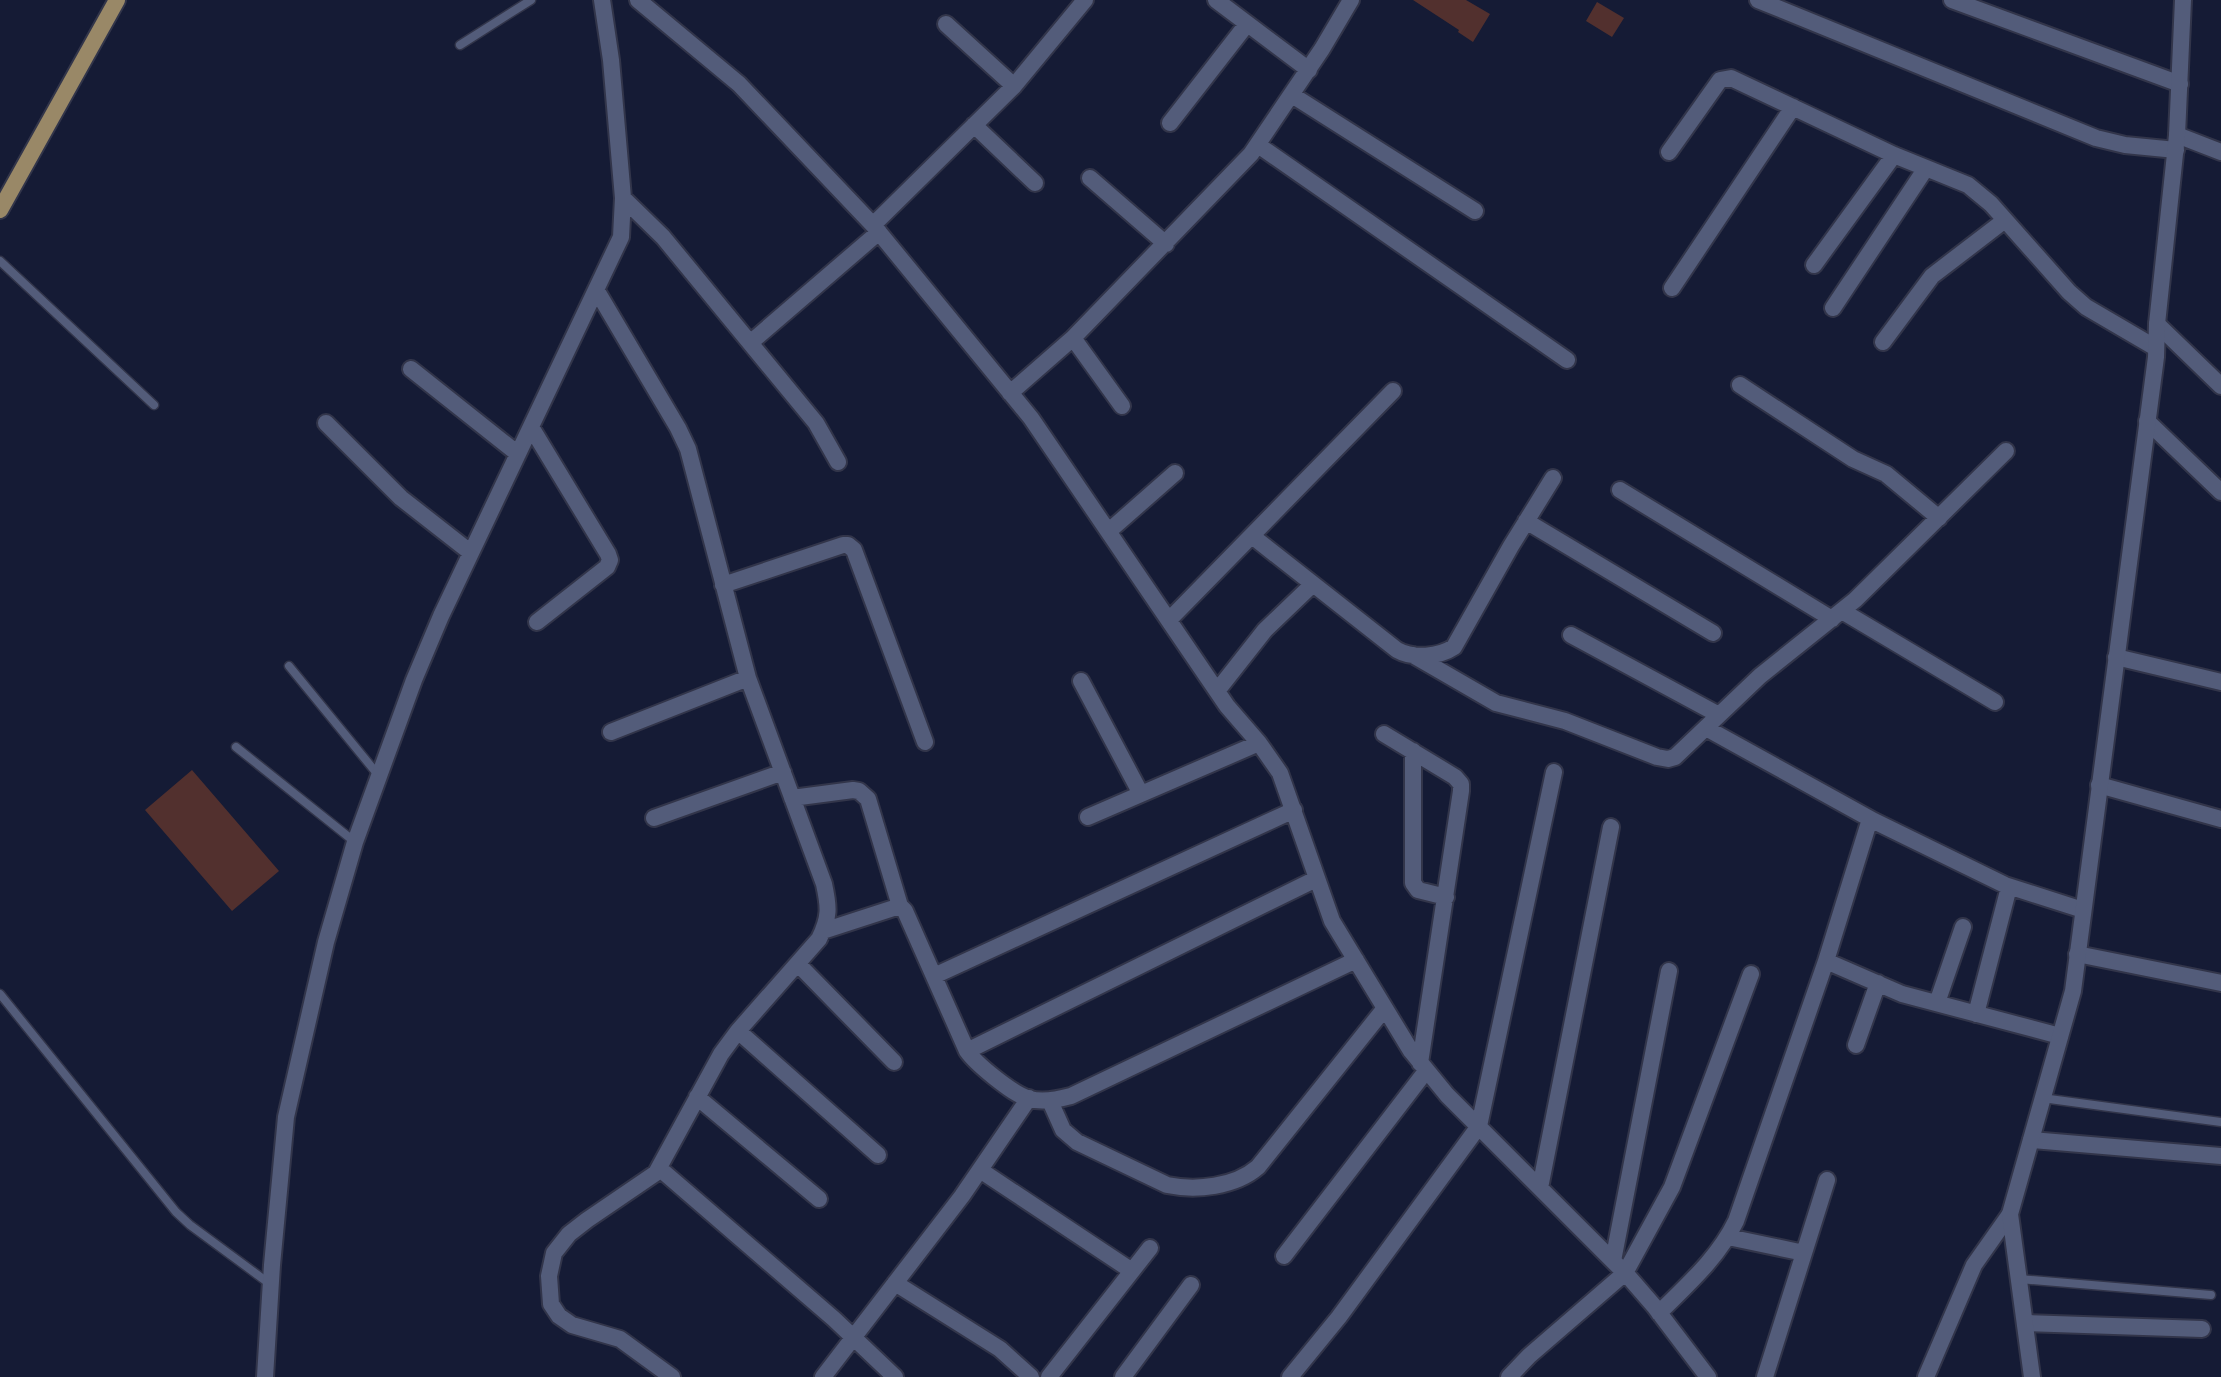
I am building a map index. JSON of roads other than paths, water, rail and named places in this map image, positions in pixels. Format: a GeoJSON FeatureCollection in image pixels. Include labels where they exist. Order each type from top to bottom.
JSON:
{"type":"FeatureCollection","features":[{"type":"Feature","properties":{"kind":"main road"},"geometry":{"type":"LineString","coordinates":[[0,210],[117,0]]}},
{"type":"Feature","properties":{"kind":"street"},"geometry":{"type":"LineString","coordinates":[[265,1377],[270,1284],[286,1117],[326,942],[355,842],[414,680],[470,552],[621,237],[623,198],[611,60],[602,0]]}},
{"type":"Feature","properties":{"kind":"street"},"geometry":{"type":"LineString","coordinates":[[638,0],[739,84],[876,229],[1042,433],[1230,710],[1259,743],[1280,773],[1332,921],[1423,1067],[1619,1267],[1659,1313],[1708,1377]]}},
{"type":"Feature","properties":{"kind":"street"},"geometry":{"type":"LineString","coordinates":[[1216,0],[1309,70]]}},
{"type":"Feature","properties":{"kind":"street"},"geometry":{"type":"LineString","coordinates":[[1010,393],[1073,338],[1166,244],[1258,145],[1309,70],[1351,0]]}},
{"type":"Feature","properties":{"kind":"street"},"geometry":{"type":"LineString","coordinates":[[1758,0],[2096,138],[2125,146],[2176,142],[2221,153]]}},
{"type":"Feature","properties":{"kind":"street"},"geometry":{"type":"LineString","coordinates":[[1952,0],[2180,84]]}},
{"type":"Feature","properties":{"kind":"street"},"geometry":{"type":"LineString","coordinates":[[750,343],[876,229],[1014,86],[1082,1]]}},
{"type":"Feature","properties":{"kind":"street"},"geometry":{"type":"LineString","coordinates":[[1926,1377],[1974,1265],[2010,1214],[2073,991],[2156,348],[2176,142],[2180,84],[2180,1]]}},
{"type":"Feature","properties":{"kind":"street"},"geometry":{"type":"LineString","coordinates":[[946,24],[1014,86]]}},
{"type":"Feature","properties":{"kind":"street"},"geometry":{"type":"LineString","coordinates":[[1170,123],[1247,24]]}},
{"type":"Feature","properties":{"kind":"street"},"geometry":{"type":"LineString","coordinates":[[1669,152],[1720,80],[1731,78],[1894,155],[1968,185],[1980,193],[2069,292],[2086,307],[2156,348]]}},
{"type":"Feature","properties":{"kind":"street"},"geometry":{"type":"LineString","coordinates":[[1292,95],[1475,211]]}},
{"type":"Feature","properties":{"kind":"street"},"geometry":{"type":"LineString","coordinates":[[1672,288],[1793,107]]}},
{"type":"Feature","properties":{"kind":"street"},"geometry":{"type":"LineString","coordinates":[[974,125],[1035,183]]}},
{"type":"Feature","properties":{"kind":"street"},"geometry":{"type":"LineString","coordinates":[[1258,145],[1568,360]]}},
{"type":"Feature","properties":{"kind":"street"},"geometry":{"type":"LineString","coordinates":[[1814,265],[1894,155]]}},
{"type":"Feature","properties":{"kind":"street"},"geometry":{"type":"LineString","coordinates":[[1833,308],[1926,168]]}},
{"type":"Feature","properties":{"kind":"street"},"geometry":{"type":"LineString","coordinates":[[1090,178],[1166,244]]}},
{"type":"Feature","properties":{"kind":"street"},"geometry":{"type":"LineString","coordinates":[[623,198],[663,237],[816,423],[838,462]]}},
{"type":"Feature","properties":{"kind":"street"},"geometry":{"type":"LineString","coordinates":[[1883,342],[1932,276],[2006,220]]}},
{"type":"Feature","properties":{"kind":"street"},"geometry":{"type":"LineString","coordinates":[[597,291],[678,428],[688,449],[748,678],[824,884],[829,908],[819,939],[738,1030],[721,1054],[656,1173],[569,1234],[554,1253],[549,1276],[551,1304],[559,1316],[572,1325],[620,1339],[672,1377]]}},
{"type":"Feature","properties":{"kind":"street"},"geometry":{"type":"LineString","coordinates":[[2157,324],[2221,386]]}},
{"type":"Feature","properties":{"kind":"street"},"geometry":{"type":"LineString","coordinates":[[1073,338],[1122,406]]}},
{"type":"Feature","properties":{"kind":"street"},"geometry":{"type":"LineString","coordinates":[[411,369],[518,454]]}},
{"type":"Feature","properties":{"kind":"street"},"geometry":{"type":"LineString","coordinates":[[1740,386],[1853,459],[1886,474],[1939,518]]}},
{"type":"Feature","properties":{"kind":"street"},"geometry":{"type":"LineString","coordinates":[[1169,620],[1393,391]]}},
{"type":"Feature","properties":{"kind":"street"},"geometry":{"type":"LineString","coordinates":[[2147,421],[2221,492]]}},
{"type":"Feature","properties":{"kind":"street"},"geometry":{"type":"LineString","coordinates":[[326,423],[401,498],[470,552]]}},
{"type":"Feature","properties":{"kind":"street"},"geometry":{"type":"LineString","coordinates":[[531,428],[610,560],[607,567],[537,622]]}},
{"type":"Feature","properties":{"kind":"street"},"geometry":{"type":"LineString","coordinates":[[1252,536],[1397,650],[1413,655],[1496,703],[1565,721],[1657,757],[1668,759],[1675,757],[1760,676],[1837,615],[2006,452]]}},
{"type":"Feature","properties":{"kind":"street"},"geometry":{"type":"LineString","coordinates":[[1109,531],[1175,473]]}},
{"type":"Feature","properties":{"kind":"street"},"geometry":{"type":"LineString","coordinates":[[1413,655],[1437,654],[1454,647],[1553,478]]}},
{"type":"Feature","properties":{"kind":"street"},"geometry":{"type":"LineString","coordinates":[[1620,490],[1837,615],[1995,702]]}},
{"type":"Feature","properties":{"kind":"street"},"geometry":{"type":"LineString","coordinates":[[1526,521],[1713,633]]}},
{"type":"Feature","properties":{"kind":"street"},"geometry":{"type":"LineString","coordinates":[[723,585],[843,545],[852,547],[925,742]]}},
{"type":"Feature","properties":{"kind":"street"},"geometry":{"type":"LineString","coordinates":[[1217,691],[1259,637],[1313,584]]}},
{"type":"Feature","properties":{"kind":"street"},"geometry":{"type":"LineString","coordinates":[[1571,635],[1719,715]]}},
{"type":"Feature","properties":{"kind":"street"},"geometry":{"type":"LineString","coordinates":[[2116,657],[2221,682]]}},
{"type":"Feature","properties":{"kind":"street"},"geometry":{"type":"LineString","coordinates":[[611,732],[748,678]]}},
{"type":"Feature","properties":{"kind":"street"},"geometry":{"type":"LineString","coordinates":[[1082,681],[1141,794]]}},
{"type":"Feature","properties":{"kind":"street"},"geometry":{"type":"LineString","coordinates":[[1706,728],[1870,819],[2008,887],[2083,910]]}},
{"type":"Feature","properties":{"kind":"street"},"geometry":{"type":"LineString","coordinates":[[1284,1256],[1423,1067],[1461,784],[1455,777],[1384,734]]}},
{"type":"Feature","properties":{"kind":"street"},"geometry":{"type":"LineString","coordinates":[[1088,817],[1259,743]]}},
{"type":"Feature","properties":{"kind":"street"},"geometry":{"type":"LineString","coordinates":[[1413,751],[1413,883],[1418,890],[1446,897]]}},
{"type":"Feature","properties":{"kind":"street"},"geometry":{"type":"LineString","coordinates":[[654,818],[783,772]]}},
{"type":"Feature","properties":{"kind":"street"},"geometry":{"type":"LineString","coordinates":[[1290,1377],[1332,1326],[1479,1126],[1554,772]]}},
{"type":"Feature","properties":{"kind":"street"},"geometry":{"type":"LineString","coordinates":[[2099,785],[2221,819]]}},
{"type":"Feature","properties":{"kind":"street"},"geometry":{"type":"LineString","coordinates":[[792,798],[853,790],[868,799],[900,906],[905,911],[967,1051],[974,1060],[1018,1095],[1050,1101],[1071,1096],[1356,960]]}},
{"type":"Feature","properties":{"kind":"street"},"geometry":{"type":"LineString","coordinates":[[934,976],[1294,810]]}},
{"type":"Feature","properties":{"kind":"street"},"geometry":{"type":"LineString","coordinates":[[1659,1313],[1714,1256],[1736,1221],[1826,961],[1870,819]]}},
{"type":"Feature","properties":{"kind":"street"},"geometry":{"type":"LineString","coordinates":[[1540,1188],[1611,827]]}},
{"type":"Feature","properties":{"kind":"street"},"geometry":{"type":"LineString","coordinates":[[967,1051],[1316,879]]}},
{"type":"Feature","properties":{"kind":"street"},"geometry":{"type":"LineString","coordinates":[[1976,1014],[2008,887]]}},
{"type":"Feature","properties":{"kind":"street"},"geometry":{"type":"LineString","coordinates":[[823,931],[900,906]]}},
{"type":"Feature","properties":{"kind":"street"},"geometry":{"type":"LineString","coordinates":[[1937,1003],[1963,927]]}},
{"type":"Feature","properties":{"kind":"street"},"geometry":{"type":"LineString","coordinates":[[2077,954],[2221,983]]}},
{"type":"Feature","properties":{"kind":"street"},"geometry":{"type":"LineString","coordinates":[[1826,961],[1902,994],[2060,1036]]}},
{"type":"Feature","properties":{"kind":"street"},"geometry":{"type":"LineString","coordinates":[[798,964],[894,1062]]}},
{"type":"Feature","properties":{"kind":"street"},"geometry":{"type":"LineString","coordinates":[[1619,1267],[1669,971]]}},
{"type":"Feature","properties":{"kind":"street"},"geometry":{"type":"LineString","coordinates":[[1509,1377],[1619,1267],[1663,1207],[1751,974]]}},
{"type":"Feature","properties":{"kind":"street"},"geometry":{"type":"LineString","coordinates":[[1856,1045],[1878,983]]}},
{"type":"Feature","properties":{"kind":"street"},"geometry":{"type":"LineString","coordinates":[[1050,1101],[1063,1130],[1077,1142],[1167,1185],[1182,1188],[1235,1181],[1249,1176],[1258,1167],[1385,1008]]}},
{"type":"Feature","properties":{"kind":"street"},"geometry":{"type":"LineString","coordinates":[[738,1030],[878,1155]]}},
{"type":"Feature","properties":{"kind":"street"},"geometry":{"type":"LineString","coordinates":[[697,1097],[819,1199]]}},
{"type":"Feature","properties":{"kind":"street"},"geometry":{"type":"LineString","coordinates":[[823,1377],[980,1170],[1029,1098]]}},
{"type":"Feature","properties":{"kind":"street"},"geometry":{"type":"LineString","coordinates":[[2031,1140],[2221,1156]]}},
{"type":"Feature","properties":{"kind":"street"},"geometry":{"type":"LineString","coordinates":[[659,1168],[896,1377]]}},
{"type":"Feature","properties":{"kind":"street"},"geometry":{"type":"LineString","coordinates":[[980,1170],[1132,1271]]}},
{"type":"Feature","properties":{"kind":"street"},"geometry":{"type":"LineString","coordinates":[[1764,1377],[1827,1180]]}},
{"type":"Feature","properties":{"kind":"street"},"geometry":{"type":"LineString","coordinates":[[2010,1214],[2032,1377]]}},
{"type":"Feature","properties":{"kind":"street"},"geometry":{"type":"LineString","coordinates":[[1728,1237],[1804,1252]]}},
{"type":"Feature","properties":{"kind":"street"},"geometry":{"type":"LineString","coordinates":[[1049,1377],[1149,1248]]}},
{"type":"Feature","properties":{"kind":"street"},"geometry":{"type":"LineString","coordinates":[[895,1283],[1000,1349],[1030,1377]]}},
{"type":"Feature","properties":{"kind":"street"},"geometry":{"type":"LineString","coordinates":[[1123,1377],[1191,1285]]}},
{"type":"Feature","properties":{"kind":"street"},"geometry":{"type":"LineString","coordinates":[[2025,1323],[2202,1329]]}},
{"type":"Feature","properties":{"kind":"lane"},"geometry":{"type":"LineString","coordinates":[[460,45],[531,0]]}},
{"type":"Feature","properties":{"kind":"lane"},"geometry":{"type":"LineString","coordinates":[[0,261],[154,405]]}},
{"type":"Feature","properties":{"kind":"lane"},"geometry":{"type":"LineString","coordinates":[[289,666],[379,776]]}},
{"type":"Feature","properties":{"kind":"lane"},"geometry":{"type":"LineString","coordinates":[[236,747],[355,842]]}},
{"type":"Feature","properties":{"kind":"lane"},"geometry":{"type":"LineString","coordinates":[[0,994],[176,1212],[190,1225],[270,1284]]}},
{"type":"Feature","properties":{"kind":"lane"},"geometry":{"type":"LineString","coordinates":[[2042,1098],[2221,1122]]}},
{"type":"Feature","properties":{"kind":"lane"},"geometry":{"type":"LineString","coordinates":[[2019,1278],[2211,1295]]}}]}
